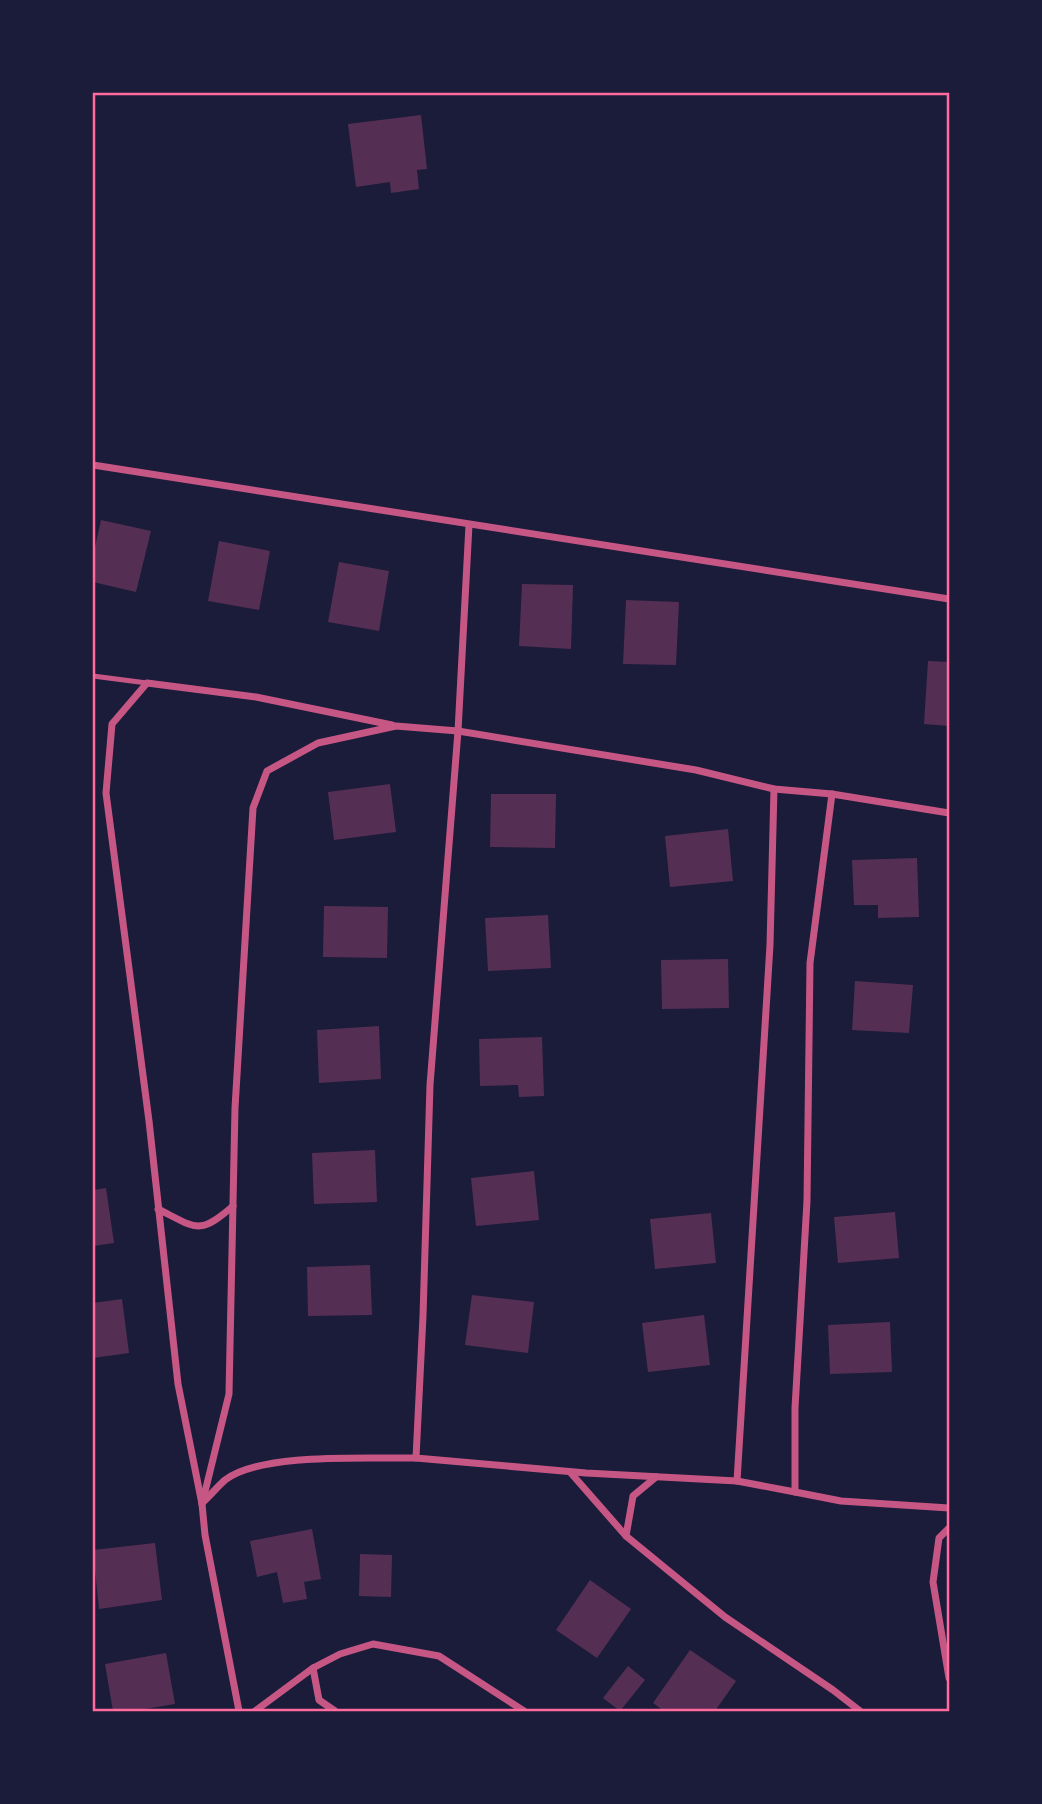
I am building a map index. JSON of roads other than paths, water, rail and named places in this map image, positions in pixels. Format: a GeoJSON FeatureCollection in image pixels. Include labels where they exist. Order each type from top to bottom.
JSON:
{"type":"FeatureCollection","features":[{"type":"Feature","properties":{"kind":"street"},"geometry":{"type":"LineString","coordinates":[[93,465],[949,599]]}},
{"type":"Feature","properties":{"kind":"street"},"geometry":{"type":"LineString","coordinates":[[416,1458],[430,1085],[458,731],[469,525]]}},
{"type":"Feature","properties":{"kind":"street"},"geometry":{"type":"LineString","coordinates":[[239,1711],[205,1535],[202,1504],[177,1384],[159,1209],[106,793],[112,724],[147,682],[256,697],[396,726],[458,731],[696,770],[774,789],[832,794],[949,813]]}},
{"type":"Feature","properties":{"kind":"street"},"geometry":{"type":"LineString","coordinates":[[202,1504],[229,1395],[235,1108],[253,808],[267,771],[318,743],[396,726]]}},
{"type":"Feature","properties":{"kind":"street"},"geometry":{"type":"LineString","coordinates":[[737,1481],[770,945],[774,789]]}},
{"type":"Feature","properties":{"kind":"street"},"geometry":{"type":"LineString","coordinates":[[795,1492],[796,1408],[807,1200],[810,963],[832,794]]}},
{"type":"Feature","properties":{"kind":"street"},"geometry":{"type":"LineString","coordinates":[[159,1209],[188,1224],[202,1226],[211,1224],[233,1206]]}},
{"type":"Feature","properties":{"kind":"street"},"geometry":{"type":"LineString","coordinates":[[202,1504],[226,1479],[258,1465],[295,1460],[416,1458],[570,1472],[737,1481],[841,1501],[949,1508]]}},
{"type":"Feature","properties":{"kind":"street"},"geometry":{"type":"LineString","coordinates":[[570,1472],[626,1536],[725,1617],[860,1711]]}},
{"type":"Feature","properties":{"kind":"street"},"geometry":{"type":"LineString","coordinates":[[626,1536],[633,1496],[656,1477]]}},
{"type":"Feature","properties":{"kind":"street"},"geometry":{"type":"LineString","coordinates":[[949,1528],[939,1538],[933,1582],[949,1678]]}},
{"type":"Feature","properties":{"kind":"street"},"geometry":{"type":"LineString","coordinates":[[256,1711],[313,1668],[340,1654],[373,1644],[439,1656],[524,1711]]}},
{"type":"Feature","properties":{"kind":"street"},"geometry":{"type":"LineString","coordinates":[[313,1668],[319,1700],[335,1711]]}},
{"type":"Feature","properties":{"kind":"lane"},"geometry":{"type":"LineString","coordinates":[[93,676],[147,682]]}}]}
